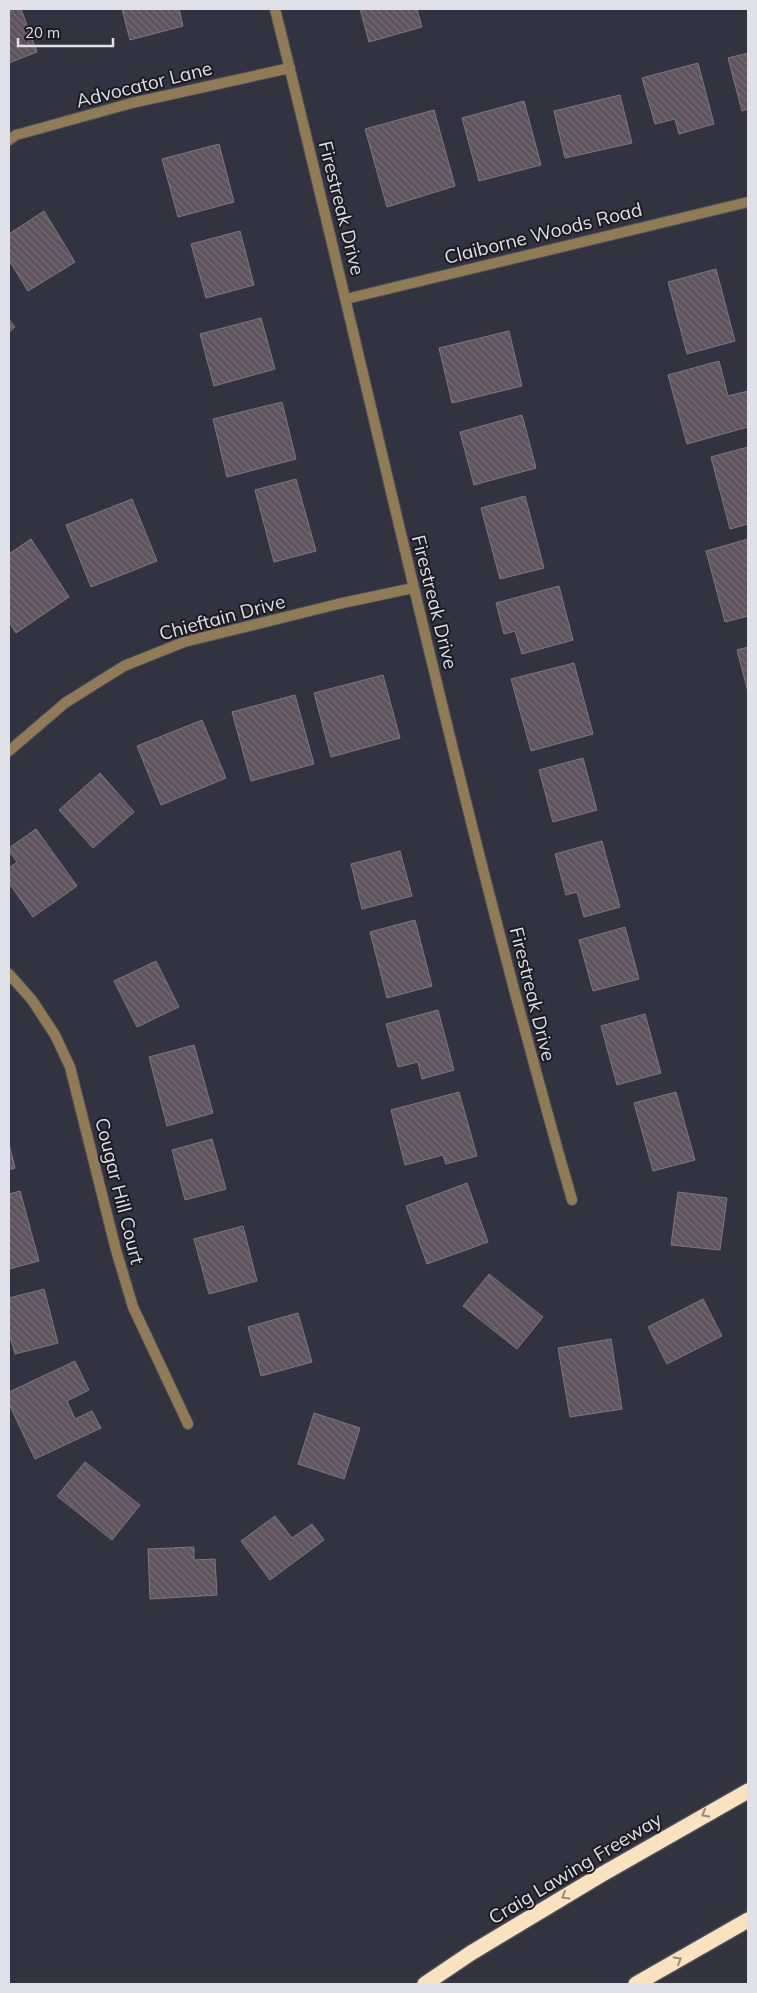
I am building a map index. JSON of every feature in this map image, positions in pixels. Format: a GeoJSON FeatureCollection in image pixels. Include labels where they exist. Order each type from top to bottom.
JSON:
{"type":"FeatureCollection","features":[{"type":"Feature","properties":{"kind":"highway","name":"Craig Lawing Freeway"},"geometry":{"type":"LineString","coordinates":[[425,1984],[471,1953],[599,1876],[748,1791]]}},
{"type":"Feature","properties":{"kind":"highway"},"geometry":{"type":"LineString","coordinates":[[636,1984],[748,1920]]}},
{"type":"Feature","properties":{"kind":"street","name":"Firestreak Drive"},"geometry":{"type":"LineString","coordinates":[[275,9],[346,299],[413,588],[533,1066],[572,1200]]}},
{"type":"Feature","properties":{"kind":"street","name":"Advocator Lane"},"geometry":{"type":"LineString","coordinates":[[9,140],[16,135],[132,103],[290,68]]}},
{"type":"Feature","properties":{"kind":"street","name":"Claiborne Woods Road"},"geometry":{"type":"LineString","coordinates":[[346,299],[748,202]]}},
{"type":"Feature","properties":{"kind":"street","name":"Chieftain Drive"},"geometry":{"type":"LineString","coordinates":[[9,751],[65,703],[124,666],[184,642],[338,604],[413,588]]}},
{"type":"Feature","properties":{"kind":"street","name":"Cougar Hill Court"},"geometry":{"type":"LineString","coordinates":[[9,974],[32,1000],[54,1035],[70,1067],[116,1250],[133,1307],[188,1424]]}},
{"type":"Feature","properties":{"kind":"building"},"geometry":{"type":"Polygon","coordinates":[[[9,9],[21,9],[37,52],[9,63],[9,9]]]}},
{"type":"Feature","properties":{"kind":"building"},"geometry":{"type":"Polygon","coordinates":[[[122,9],[179,9],[183,26],[130,40],[122,9]]]}},
{"type":"Feature","properties":{"kind":"building"},"geometry":{"type":"Polygon","coordinates":[[[360,9],[417,9],[422,27],[369,42],[360,9]]]}},
{"type":"Feature","properties":{"kind":"building"},"geometry":{"type":"Polygon","coordinates":[[[748,53],[748,109],[742,111],[728,58],[748,53]]]}},
{"type":"Feature","properties":{"kind":"building"},"geometry":{"type":"Polygon","coordinates":[[[698,63],[714,124],[679,134],[675,119],[655,124],[642,78],[698,63]]]}},
{"type":"Feature","properties":{"kind":"building"},"geometry":{"type":"Polygon","coordinates":[[[620,95],[632,143],[565,158],[554,111],[620,95]]]}},
{"type":"Feature","properties":{"kind":"building"},"geometry":{"type":"Polygon","coordinates":[[[524,101],[541,165],[479,181],[462,118],[524,101]]]}},
{"type":"Feature","properties":{"kind":"building"},"geometry":{"type":"Polygon","coordinates":[[[434,110],[455,186],[387,207],[365,129],[434,110]]]}},
{"type":"Feature","properties":{"kind":"building"},"geometry":{"type":"Polygon","coordinates":[[[219,144],[234,202],[178,217],[162,159],[219,144]]]}},
{"type":"Feature","properties":{"kind":"building"},"geometry":{"type":"Polygon","coordinates":[[[44,211],[75,262],[28,291],[9,260],[9,234],[44,211]]]}},
{"type":"Feature","properties":{"kind":"building"},"geometry":{"type":"Polygon","coordinates":[[[240,231],[254,285],[206,298],[191,244],[240,231]]]}},
{"type":"Feature","properties":{"kind":"building"},"geometry":{"type":"Polygon","coordinates":[[[716,269],[735,341],[687,354],[668,282],[716,269]]]}},
{"type":"Feature","properties":{"kind":"building"},"geometry":{"type":"Polygon","coordinates":[[[261,318],[275,369],[214,386],[200,334],[261,318]]]}},
{"type":"Feature","properties":{"kind":"building"},"geometry":{"type":"Polygon","coordinates":[[[9,319],[15,327],[9,332],[9,319]]]}},
{"type":"Feature","properties":{"kind":"building"},"geometry":{"type":"Polygon","coordinates":[[[509,331],[522,386],[452,403],[439,348],[509,331]]]}},
{"type":"Feature","properties":{"kind":"building"},"geometry":{"type":"Polygon","coordinates":[[[719,361],[728,396],[748,391],[748,427],[687,444],[668,375],[719,361]]]}},
{"type":"Feature","properties":{"kind":"building"},"geometry":{"type":"Polygon","coordinates":[[[282,402],[296,459],[227,477],[213,419],[282,402]]]}},
{"type":"Feature","properties":{"kind":"building"},"geometry":{"type":"Polygon","coordinates":[[[522,415],[536,468],[474,485],[460,432],[522,415]]]}},
{"type":"Feature","properties":{"kind":"building"},"geometry":{"type":"Polygon","coordinates":[[[748,447],[748,524],[730,529],[711,457],[748,447]]]}},
{"type":"Feature","properties":{"kind":"building"},"geometry":{"type":"Polygon","coordinates":[[[296,479],[316,551],[274,562],[255,490],[296,479]]]}},
{"type":"Feature","properties":{"kind":"building"},"geometry":{"type":"Polygon","coordinates":[[[525,496],[544,568],[500,579],[481,508],[525,496]]]}},
{"type":"Feature","properties":{"kind":"building"},"geometry":{"type":"Polygon","coordinates":[[[132,499],[157,561],[91,587],[66,525],[132,499]]]}},
{"type":"Feature","properties":{"kind":"building"},"geometry":{"type":"Polygon","coordinates":[[[31,539],[69,597],[16,633],[9,622],[9,554],[31,539]]]}},
{"type":"Feature","properties":{"kind":"building"},"geometry":{"type":"Polygon","coordinates":[[[748,539],[748,616],[725,622],[706,551],[748,539]]]}},
{"type":"Feature","properties":{"kind":"building"},"geometry":{"type":"Polygon","coordinates":[[[559,586],[573,640],[522,654],[515,631],[504,634],[496,603],[559,586]]]}},
{"type":"Feature","properties":{"kind":"building"},"geometry":{"type":"Polygon","coordinates":[[[748,647],[748,692],[737,650],[748,647]]]}},
{"type":"Feature","properties":{"kind":"building"},"geometry":{"type":"Polygon","coordinates":[[[574,663],[593,734],[531,751],[511,679],[574,663]]]}},
{"type":"Feature","properties":{"kind":"building"},"geometry":{"type":"Polygon","coordinates":[[[383,675],[400,738],[331,757],[314,693],[383,675]]]}},
{"type":"Feature","properties":{"kind":"building"},"geometry":{"type":"Polygon","coordinates":[[[295,695],[314,764],[251,781],[232,712],[295,695]]]}},
{"type":"Feature","properties":{"kind":"building"},"geometry":{"type":"Polygon","coordinates":[[[202,720],[226,778],[161,805],[137,746],[202,720]]]}},
{"type":"Feature","properties":{"kind":"building"},"geometry":{"type":"Polygon","coordinates":[[[583,758],[597,810],[553,822],[539,770],[583,758]]]}},
{"type":"Feature","properties":{"kind":"building"},"geometry":{"type":"Polygon","coordinates":[[[100,773],[134,812],[93,848],[59,810],[100,773]]]}},
{"type":"Feature","properties":{"kind":"building"},"geometry":{"type":"Polygon","coordinates":[[[36,829],[77,886],[33,917],[9,883],[9,868],[17,862],[9,848],[36,829]]]}},
{"type":"Feature","properties":{"kind":"building"},"geometry":{"type":"Polygon","coordinates":[[[602,841],[620,907],[584,917],[577,892],[566,895],[555,854],[602,841]]]}},
{"type":"Feature","properties":{"kind":"building"},"geometry":{"type":"Polygon","coordinates":[[[400,851],[412,896],[362,909],[351,864],[400,851]]]}},
{"type":"Feature","properties":{"kind":"building"},"geometry":{"type":"Polygon","coordinates":[[[415,920],[432,986],[387,998],[370,932],[415,920]]]}},
{"type":"Feature","properties":{"kind":"building"},"geometry":{"type":"Polygon","coordinates":[[[625,927],[639,979],[593,991],[579,940],[625,927]]]}},
{"type":"Feature","properties":{"kind":"building"},"geometry":{"type":"Polygon","coordinates":[[[156,961],[179,1007],[137,1027],[114,981],[156,961]]]}},
{"type":"Feature","properties":{"kind":"building"},"geometry":{"type":"Polygon","coordinates":[[[438,1010],[454,1070],[422,1079],[418,1062],[398,1067],[386,1024],[438,1010]]]}},
{"type":"Feature","properties":{"kind":"building"},"geometry":{"type":"Polygon","coordinates":[[[645,1014],[661,1073],[617,1085],[601,1026],[645,1014]]]}},
{"type":"Feature","properties":{"kind":"building"},"geometry":{"type":"Polygon","coordinates":[[[194,1045],[213,1113],[167,1126],[149,1057],[194,1045]]]}},
{"type":"Feature","properties":{"kind":"building"},"geometry":{"type":"Polygon","coordinates":[[[459,1092],[477,1156],[446,1164],[443,1155],[405,1165],[391,1110],[459,1092]]]}},
{"type":"Feature","properties":{"kind":"building"},"geometry":{"type":"Polygon","coordinates":[[[676,1092],[695,1160],[653,1171],[634,1103],[676,1092]]]}},
{"type":"Feature","properties":{"kind":"building"},"geometry":{"type":"Polygon","coordinates":[[[212,1139],[226,1189],[185,1200],[172,1150],[212,1139]]]}},
{"type":"Feature","properties":{"kind":"building"},"geometry":{"type":"Polygon","coordinates":[[[9,1144],[15,1168],[9,1170],[9,1144]]]}},
{"type":"Feature","properties":{"kind":"building"},"geometry":{"type":"Polygon","coordinates":[[[467,1183],[488,1242],[427,1264],[406,1206],[467,1183]]]}},
{"type":"Feature","properties":{"kind":"building"},"geometry":{"type":"Polygon","coordinates":[[[20,1191],[39,1261],[9,1269],[9,1194],[20,1191]]]}},
{"type":"Feature","properties":{"kind":"building"},"geometry":{"type":"Polygon","coordinates":[[[678,1192],[727,1198],[720,1250],[671,1245],[678,1192]]]}},
{"type":"Feature","properties":{"kind":"building"},"geometry":{"type":"Polygon","coordinates":[[[243,1226],[257,1281],[209,1294],[194,1239],[243,1226]]]}},
{"type":"Feature","properties":{"kind":"building"},"geometry":{"type":"Polygon","coordinates":[[[489,1274],[543,1317],[517,1349],[463,1306],[489,1274]]]}},
{"type":"Feature","properties":{"kind":"building"},"geometry":{"type":"Polygon","coordinates":[[[44,1289],[58,1343],[15,1354],[9,1333],[9,1298],[44,1289]]]}},
{"type":"Feature","properties":{"kind":"building"},"geometry":{"type":"Polygon","coordinates":[[[703,1299],[722,1336],[667,1364],[648,1327],[703,1299]]]}},
{"type":"Feature","properties":{"kind":"building"},"geometry":{"type":"Polygon","coordinates":[[[298,1313],[312,1362],[261,1376],[248,1327],[298,1313]]]}},
{"type":"Feature","properties":{"kind":"building"},"geometry":{"type":"Polygon","coordinates":[[[611,1339],[622,1409],[570,1417],[558,1348],[611,1339]]]}},
{"type":"Feature","properties":{"kind":"building"},"geometry":{"type":"Polygon","coordinates":[[[75,1361],[89,1390],[67,1401],[75,1419],[92,1411],[101,1428],[35,1459],[9,1404],[9,1392],[75,1361]]]}},
{"type":"Feature","properties":{"kind":"building"},"geometry":{"type":"Polygon","coordinates":[[[314,1413],[360,1428],[344,1479],[298,1464],[314,1413]]]}},
{"type":"Feature","properties":{"kind":"building"},"geometry":{"type":"Polygon","coordinates":[[[85,1462],[140,1505],[112,1540],[57,1496],[85,1462]]]}},
{"type":"Feature","properties":{"kind":"building"},"geometry":{"type":"Polygon","coordinates":[[[275,1516],[292,1538],[312,1524],[324,1540],[270,1580],[241,1541],[275,1516]]]}},
{"type":"Feature","properties":{"kind":"building"},"geometry":{"type":"Polygon","coordinates":[[[194,1547],[194,1560],[215,1559],[217,1595],[150,1599],[148,1549],[194,1547]]]}}]}
